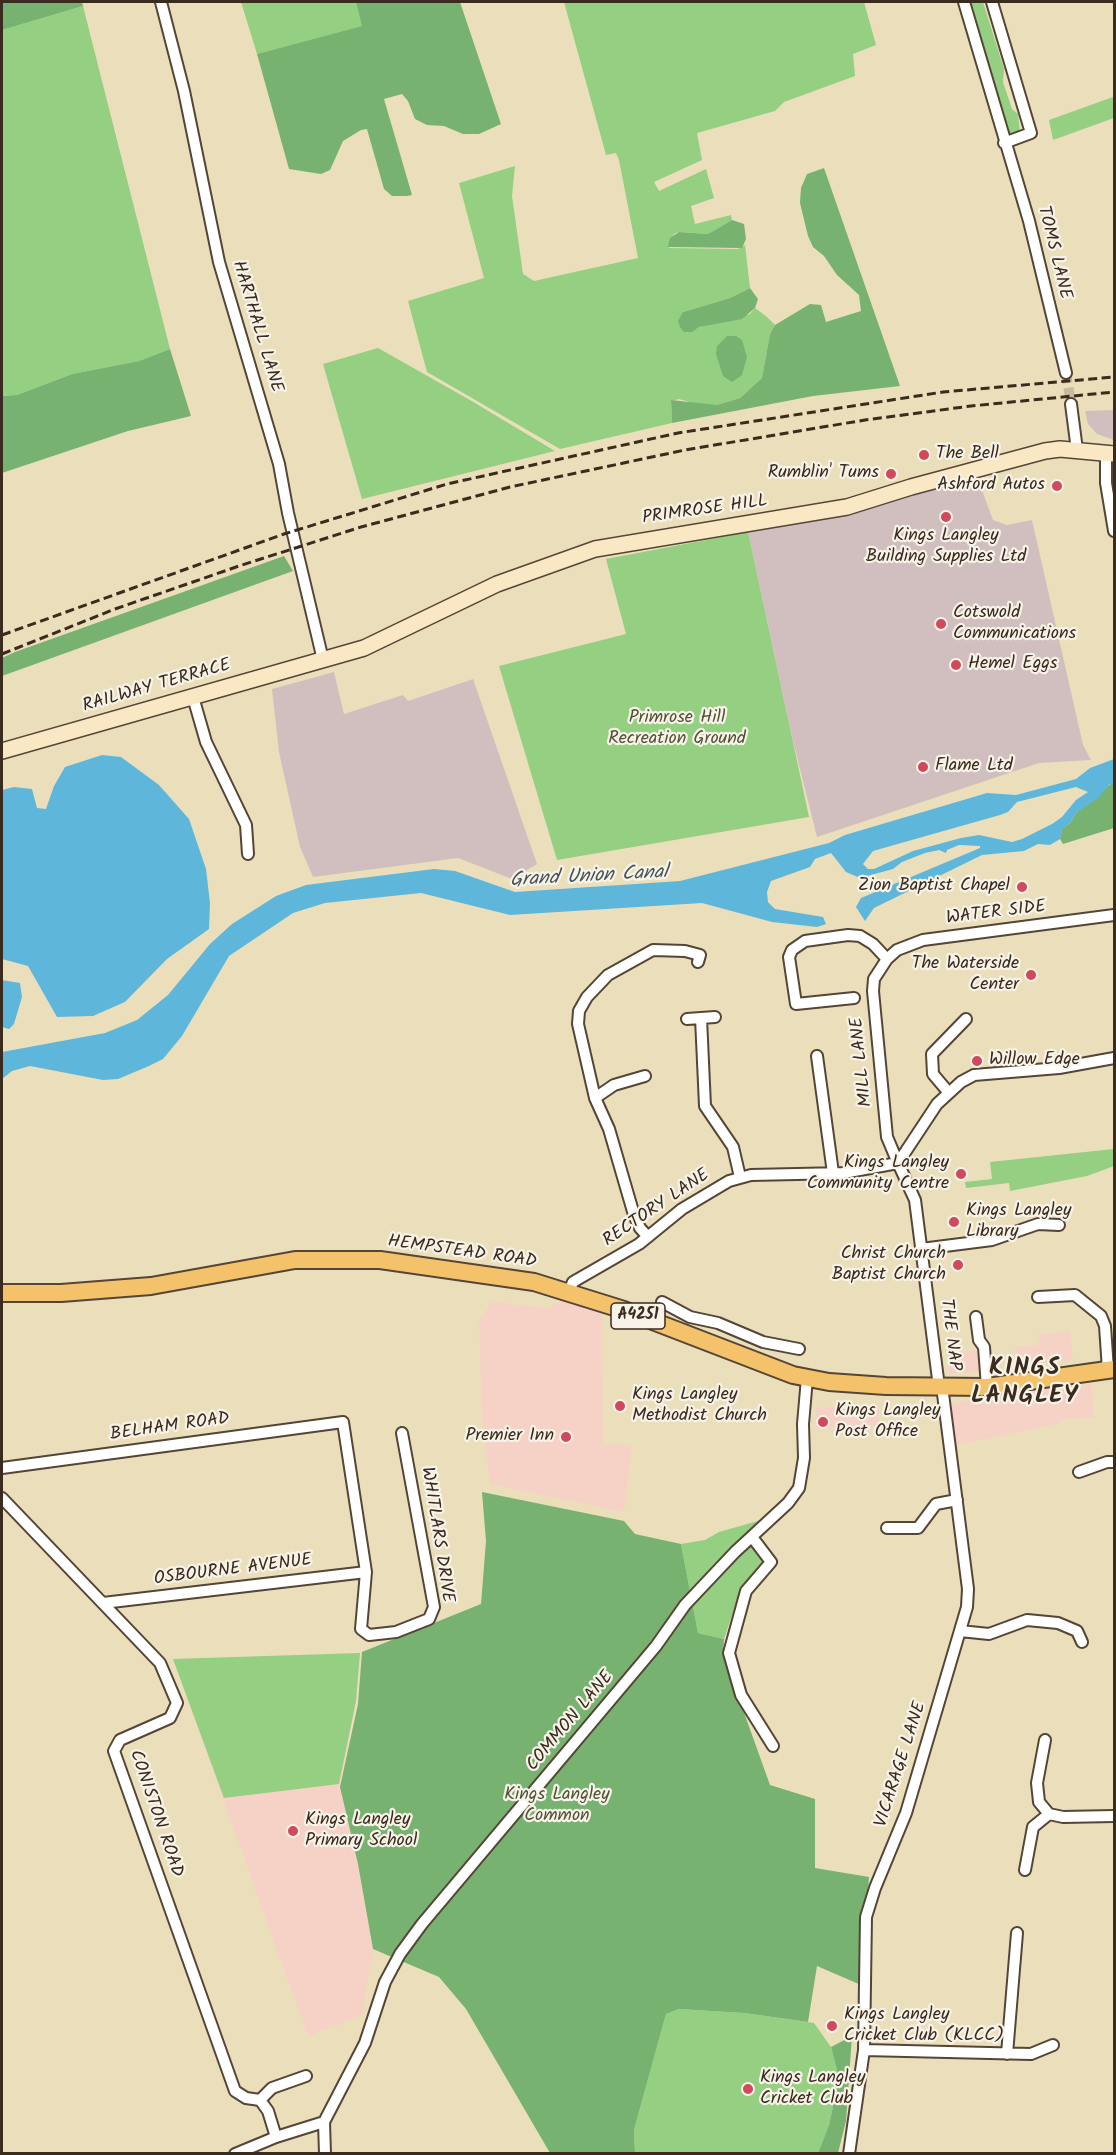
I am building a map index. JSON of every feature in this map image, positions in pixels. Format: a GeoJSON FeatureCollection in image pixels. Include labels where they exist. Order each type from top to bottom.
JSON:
{"type":"FeatureCollection","features":[{"type":"Feature","properties":{"kind":"main road","name":"HEMPSTEAD ROAD"},"geometry":{"type":"LineString","coordinates":[[2,1293],[61,1293],[152,1286],[295,1260],[380,1260],[534,1282],[624,1310],[717,1347],[807,1378],[852,1384],[941,1386]]}},
{"type":"Feature","properties":{"kind":"main road","name":"A4251"},"geometry":{"type":"LineString","coordinates":[[941,1386],[987,1387],[1111,1369]]}},
{"type":"Feature","properties":{"kind":"street","name":"HARTHALL LANE"},"geometry":{"type":"LineString","coordinates":[[161,2],[183,92],[219,262],[279,464],[288,513],[324,660]]}},
{"type":"Feature","properties":{"kind":"street","name":"TOMS LANE"},"geometry":{"type":"LineString","coordinates":[[964,2],[1029,221],[1066,373]]}},
{"type":"Feature","properties":{"kind":"street"},"geometry":{"type":"LineString","coordinates":[[992,2],[1031,133],[1004,143]]}},
{"type":"Feature","properties":{"kind":"street"},"geometry":{"type":"LineString","coordinates":[[1071,404],[1077,450]]}},
{"type":"Feature","properties":{"kind":"street","name":"PRIMROSE HILL"},"geometry":{"type":"LineString","coordinates":[[324,660],[364,648],[497,584],[595,549],[847,507],[1052,450],[1110,454]]}},
{"type":"Feature","properties":{"kind":"street"},"geometry":{"type":"LineString","coordinates":[[1110,454],[1106,483],[1114,531]]}},
{"type":"Feature","properties":{"kind":"street","name":"RAILWAY TERRACE"},"geometry":{"type":"LineString","coordinates":[[2,751],[324,660]]}},
{"type":"Feature","properties":{"kind":"street"},"geometry":{"type":"LineString","coordinates":[[193,697],[206,742],[246,825],[248,854]]}},
{"type":"Feature","properties":{"kind":"street","name":"WATER SIDE"},"geometry":{"type":"LineString","coordinates":[[887,959],[897,950],[923,940],[1114,915]]}},
{"type":"Feature","properties":{"kind":"street"},"geometry":{"type":"LineString","coordinates":[[854,998],[792,1005],[789,957],[798,943],[848,935],[860,936],[873,944],[887,959]]}},
{"type":"Feature","properties":{"kind":"street"},"geometry":{"type":"LineString","coordinates":[[648,1237],[640,1228],[634,1215],[609,1129],[595,1098],[578,1024],[579,1011],[587,997],[608,975],[653,950],[669,949],[700,955]]}},
{"type":"Feature","properties":{"kind":"street","name":"MILL LANE"},"geometry":{"type":"LineString","coordinates":[[887,959],[874,979],[873,991],[887,1137],[898,1163]]}},
{"type":"Feature","properties":{"kind":"street"},"geometry":{"type":"LineString","coordinates":[[687,1019],[715,1017]]}},
{"type":"Feature","properties":{"kind":"street"},"geometry":{"type":"LineString","coordinates":[[701,1018],[705,1106],[711,1118],[730,1141],[740,1177],[833,1173],[898,1163],[924,1119],[949,1093],[974,1075],[1059,1068],[1114,1058]]}},
{"type":"Feature","properties":{"kind":"street"},"geometry":{"type":"LineString","coordinates":[[949,1093],[933,1074],[932,1054],[957,1025],[966,1019]]}},
{"type":"Feature","properties":{"kind":"street"},"geometry":{"type":"LineString","coordinates":[[817,1056],[833,1173]]}},
{"type":"Feature","properties":{"kind":"street"},"geometry":{"type":"LineString","coordinates":[[595,1098],[614,1085],[645,1076]]}},
{"type":"Feature","properties":{"kind":"street","name":"THE NAP"},"geometry":{"type":"LineString","coordinates":[[898,1163],[915,1200],[941,1386]]}},
{"type":"Feature","properties":{"kind":"street","name":"RECTORY LANE"},"geometry":{"type":"LineString","coordinates":[[568,1293],[573,1282],[648,1237],[691,1203],[740,1177]]}},
{"type":"Feature","properties":{"kind":"street"},"geometry":{"type":"LineString","coordinates":[[921,1249],[992,1240],[1038,1224],[1059,1225]]}},
{"type":"Feature","properties":{"kind":"street"},"geometry":{"type":"LineString","coordinates":[[1038,1297],[1076,1295],[1101,1316],[1105,1326],[1111,1369]]}},
{"type":"Feature","properties":{"kind":"street"},"geometry":{"type":"LineString","coordinates":[[662,1302],[678,1313],[726,1326],[764,1342],[799,1349]]}},
{"type":"Feature","properties":{"kind":"street"},"geometry":{"type":"LineString","coordinates":[[976,1317],[979,1340],[984,1347],[987,1387]]}},
{"type":"Feature","properties":{"kind":"street"},"geometry":{"type":"LineString","coordinates":[[717,1347],[726,1326]]}},
{"type":"Feature","properties":{"kind":"street","name":"COMMON LANE"},"geometry":{"type":"LineString","coordinates":[[324,2122],[365,2043],[385,1982],[405,1947],[656,1646],[685,1605],[788,1503],[799,1488],[804,1458],[803,1424],[807,1378]]}},
{"type":"Feature","properties":{"kind":"street","name":"VICARAGE LANE"},"geometry":{"type":"LineString","coordinates":[[849,2154],[864,2050],[866,1917],[875,1888],[906,1813],[960,1631],[968,1589],[941,1386]]}},
{"type":"Feature","properties":{"kind":"street","name":"BELHAM ROAD"},"geometry":{"type":"LineString","coordinates":[[2,1468],[343,1422],[366,1572]]}},
{"type":"Feature","properties":{"kind":"street","name":"WHITLARS DRIVE"},"geometry":{"type":"LineString","coordinates":[[366,1572],[361,1629],[369,1635],[396,1632],[429,1619],[434,1607],[402,1433]]}},
{"type":"Feature","properties":{"kind":"street"},"geometry":{"type":"LineString","coordinates":[[1079,1472],[1107,1462],[1114,1462]]}},
{"type":"Feature","properties":{"kind":"street","name":"CONISTON ROAD"},"geometry":{"type":"LineString","coordinates":[[2,1498],[160,1663],[177,1703],[170,1718],[120,1740],[114,1751],[235,2091],[246,2098],[260,2100]]}},
{"type":"Feature","properties":{"kind":"street"},"geometry":{"type":"LineString","coordinates":[[887,1528],[918,1528],[936,1504],[957,1500]]}},
{"type":"Feature","properties":{"kind":"street"},"geometry":{"type":"LineString","coordinates":[[752,1537],[771,1562],[746,1591],[729,1653],[741,1695],[773,1746]]}},
{"type":"Feature","properties":{"kind":"street","name":"OSBOURNE AVENUE"},"geometry":{"type":"LineString","coordinates":[[103,1603],[366,1572]]}},
{"type":"Feature","properties":{"kind":"street"},"geometry":{"type":"LineString","coordinates":[[960,1631],[989,1634],[1027,1620],[1058,1623],[1077,1631],[1082,1642]]}},
{"type":"Feature","properties":{"kind":"street"},"geometry":{"type":"LineString","coordinates":[[1045,1740],[1037,1783],[1039,1802],[1049,1814],[1063,1817],[1114,1816]]}},
{"type":"Feature","properties":{"kind":"street"},"geometry":{"type":"LineString","coordinates":[[1025,1870],[1033,1827],[1049,1814]]}},
{"type":"Feature","properties":{"kind":"street"},"geometry":{"type":"LineString","coordinates":[[1007,2054],[1017,1933]]}},
{"type":"Feature","properties":{"kind":"street"},"geometry":{"type":"LineString","coordinates":[[864,2050],[1031,2054],[1053,2045]]}},
{"type":"Feature","properties":{"kind":"street"},"geometry":{"type":"LineString","coordinates":[[276,2137],[268,2111],[260,2100],[272,2088],[306,2076]]}},
{"type":"Feature","properties":{"kind":"street"},"geometry":{"type":"LineString","coordinates":[[236,2154],[276,2137],[324,2122],[325,2154]]}},
{"type":"Feature","properties":{"kind":"shaded area"},"geometry":{"type":"Polygon","coordinates":[[[1114,410],[1114,440],[1097,434],[1088,424],[1085,411],[1114,410]]]}},
{"type":"Feature","properties":{"kind":"shaded area"},"geometry":{"type":"Polygon","coordinates":[[[977,477],[993,520],[1007,525],[1032,520],[1083,745],[1091,760],[1039,763],[817,837],[792,737],[748,532],[801,522],[977,477]]]}},
{"type":"Feature","properties":{"kind":"shaded area"},"geometry":{"type":"Polygon","coordinates":[[[334,672],[344,714],[403,695],[408,701],[473,679],[537,864],[512,879],[458,858],[313,877],[300,847],[279,752],[272,689],[334,672]]]}},
{"type":"Feature","properties":{"kind":"shaded area"},"geometry":{"type":"Polygon","coordinates":[[[567,1299],[602,1309],[603,1444],[632,1445],[624,1512],[490,1484],[482,1417],[479,1321],[492,1302],[546,1308],[567,1299]]]}},
{"type":"Feature","properties":{"kind":"shaded area"},"geometry":{"type":"Polygon","coordinates":[[[1070,1331],[1073,1360],[1017,1366],[1015,1347],[1039,1345],[1038,1335],[1070,1331]]]}},
{"type":"Feature","properties":{"kind":"shaded area"},"geometry":{"type":"Polygon","coordinates":[[[982,1350],[983,1371],[949,1374],[947,1353],[982,1350]]]}},
{"type":"Feature","properties":{"kind":"shaded area"},"geometry":{"type":"Polygon","coordinates":[[[1091,1384],[1094,1418],[1061,1419],[1061,1423],[955,1445],[951,1405],[991,1394],[1091,1384]]]}},
{"type":"Feature","properties":{"kind":"shaded area"},"geometry":{"type":"Polygon","coordinates":[[[879,1405],[879,1425],[816,1428],[815,1408],[879,1405]]]}},
{"type":"Feature","properties":{"kind":"shaded area","name":"Kings Langley Primary School"},"geometry":{"type":"Polygon","coordinates":[[[360,1653],[355,1706],[340,1787],[358,1864],[373,1949],[362,2015],[308,2036],[173,1659],[360,1653]]]}},
{"type":"Feature","properties":{"kind":"green space"},"geometry":{"type":"Polygon","coordinates":[[[2,2],[82,2],[83,6],[2,30],[2,2]]]}},
{"type":"Feature","properties":{"kind":"green space"},"geometry":{"type":"Polygon","coordinates":[[[241,2],[356,2],[363,26],[257,54],[241,2]]]}},
{"type":"Feature","properties":{"kind":"green space"},"geometry":{"type":"Polygon","coordinates":[[[356,2],[460,2],[501,124],[479,134],[463,134],[444,126],[427,125],[415,119],[408,101],[402,94],[384,99],[412,195],[392,196],[384,189],[367,129],[343,141],[330,170],[321,174],[289,169],[257,54],[362,26],[356,2]]]}},
{"type":"Feature","properties":{"kind":"green space"},"geometry":{"type":"Polygon","coordinates":[[[564,2],[864,2],[876,45],[853,54],[855,76],[784,102],[775,111],[697,133],[702,160],[654,182],[659,191],[706,169],[714,198],[691,206],[695,224],[731,215],[732,220],[708,234],[679,232],[674,234],[669,248],[738,249],[745,245],[750,288],[730,298],[683,312],[691,332],[699,327],[750,314],[755,308],[767,317],[775,325],[770,334],[762,378],[740,398],[717,405],[700,405],[679,399],[671,401],[672,423],[560,449],[427,372],[408,301],[484,278],[459,183],[515,166],[512,196],[523,274],[534,281],[638,258],[619,160],[616,153],[606,155],[564,2]]]}},
{"type":"Feature","properties":{"kind":"green space"},"geometry":{"type":"Polygon","coordinates":[[[968,2],[983,2],[1004,69],[1003,82],[1012,109],[1018,114],[1020,133],[1013,135],[1006,132],[968,2]]]}},
{"type":"Feature","properties":{"kind":"green space"},"geometry":{"type":"Polygon","coordinates":[[[83,6],[170,349],[139,361],[72,374],[17,395],[2,396],[2,30],[83,6]]]}},
{"type":"Feature","properties":{"kind":"green space"},"geometry":{"type":"Polygon","coordinates":[[[1113,97],[1114,118],[1053,140],[1049,120],[1113,97]]]}},
{"type":"Feature","properties":{"kind":"green space"},"geometry":{"type":"Polygon","coordinates":[[[824,168],[900,386],[813,396],[672,423],[671,400],[717,405],[740,398],[762,378],[770,334],[775,325],[810,304],[821,305],[826,322],[861,311],[859,295],[837,275],[824,256],[813,247],[808,236],[800,203],[801,188],[807,174],[824,168]]]}},
{"type":"Feature","properties":{"kind":"green space"},"geometry":{"type":"Polygon","coordinates":[[[732,220],[744,224],[746,239],[742,248],[668,247],[670,238],[679,232],[708,234],[732,220]]]}},
{"type":"Feature","properties":{"kind":"green space"},"geometry":{"type":"Polygon","coordinates":[[[750,288],[758,299],[755,308],[742,319],[699,327],[692,332],[684,332],[680,327],[678,321],[683,312],[730,298],[750,288]]]}},
{"type":"Feature","properties":{"kind":"green space"},"geometry":{"type":"Polygon","coordinates":[[[727,336],[736,336],[742,340],[747,357],[742,375],[732,382],[723,376],[716,354],[717,346],[727,336]]]}},
{"type":"Feature","properties":{"kind":"green space"},"geometry":{"type":"Polygon","coordinates":[[[378,348],[555,451],[362,499],[323,364],[378,348]]]}},
{"type":"Feature","properties":{"kind":"green space"},"geometry":{"type":"Polygon","coordinates":[[[170,349],[191,416],[128,431],[2,473],[2,396],[17,395],[72,374],[139,361],[170,349]]]}},
{"type":"Feature","properties":{"kind":"green space","name":"Primrose Hill Recreation Ground"},"geometry":{"type":"Polygon","coordinates":[[[748,532],[809,817],[557,860],[499,666],[626,634],[606,559],[748,532]]]}},
{"type":"Feature","properties":{"kind":"green space"},"geometry":{"type":"Polygon","coordinates":[[[284,556],[293,571],[2,676],[2,658],[15,652],[284,556]]]}},
{"type":"Feature","properties":{"kind":"green space"},"geometry":{"type":"Polygon","coordinates":[[[1112,783],[1114,786],[1114,828],[1063,844],[1060,839],[1062,829],[1070,823],[1076,813],[1112,783]]]}},
{"type":"Feature","properties":{"kind":"green space"},"geometry":{"type":"Polygon","coordinates":[[[1114,1149],[1114,1166],[1087,1176],[1010,1191],[1009,1183],[966,1188],[965,1182],[992,1179],[990,1162],[1114,1149]]]}},
{"type":"Feature","properties":{"kind":"green space","name":"Kings Langley Common"},"geometry":{"type":"Polygon","coordinates":[[[482,1492],[624,1521],[635,1534],[681,1544],[698,1633],[724,1639],[723,1654],[770,1785],[815,1799],[815,1868],[869,1877],[861,1985],[817,1966],[808,2022],[744,2013],[679,2009],[666,2014],[634,2130],[635,2153],[550,2153],[466,2009],[439,1977],[373,1949],[358,1864],[340,1787],[358,1704],[362,1652],[481,1604],[486,1541],[482,1492]]]}},
{"type":"Feature","properties":{"kind":"green space"},"geometry":{"type":"Polygon","coordinates":[[[772,1517],[750,1536],[767,1561],[741,1588],[724,1639],[698,1633],[681,1544],[705,1540],[719,1532],[772,1517]]]}},
{"type":"Feature","properties":{"kind":"green space"},"geometry":{"type":"Polygon","coordinates":[[[360,1653],[356,1701],[339,1784],[224,1798],[173,1659],[360,1653]]]}},
{"type":"Feature","properties":{"kind":"green space","name":"Kings Langley Cricket Club"},"geometry":{"type":"Polygon","coordinates":[[[679,2009],[744,2013],[814,2023],[831,2047],[839,2078],[829,2125],[818,2153],[635,2154],[634,2130],[666,2014],[679,2009]]]}},
{"type":"Feature","properties":{"kind":"green space"},"geometry":{"type":"Polygon","coordinates":[[[852,2036],[846,2121],[838,2153],[818,2153],[829,2125],[839,2078],[831,2047],[852,2036]]]}},
{"type":"Feature","properties":{"kind":"water"},"geometry":{"type":"Polygon","coordinates":[[[102,755],[121,757],[159,785],[189,819],[206,869],[210,903],[209,929],[167,959],[125,1002],[93,1016],[57,1017],[28,966],[2,959],[2,790],[14,787],[32,789],[37,808],[46,809],[54,786],[65,767],[102,755]]]}},
{"type":"Feature","properties":{"kind":"water"},"geometry":{"type":"Polygon","coordinates":[[[1114,759],[1114,786],[1110,784],[1098,798],[1076,813],[1062,830],[1060,839],[1050,845],[1038,844],[1024,851],[982,855],[874,908],[865,921],[856,907],[861,898],[980,848],[980,846],[959,845],[947,850],[946,853],[939,850],[925,853],[902,862],[893,869],[860,878],[846,872],[831,853],[815,859],[810,867],[771,881],[767,892],[768,902],[775,909],[823,917],[826,924],[817,927],[772,922],[702,903],[510,915],[421,893],[325,903],[293,913],[229,956],[182,1036],[163,1059],[118,1079],[103,1080],[30,1066],[12,1071],[2,1079],[2,1052],[105,1033],[137,1020],[168,995],[210,944],[232,924],[276,896],[306,885],[434,869],[455,871],[515,892],[680,881],[829,843],[845,835],[987,793],[1016,795],[1076,779],[1090,768],[1114,759]],[[1076,787],[1017,802],[1008,812],[1000,815],[873,851],[863,864],[868,869],[874,869],[913,851],[979,835],[1012,842],[1022,839],[1062,817],[1076,800],[1088,792],[1076,787]]]}},
{"type":"Feature","properties":{"kind":"water"},"geometry":{"type":"Polygon","coordinates":[[[2,980],[20,983],[22,997],[14,1024],[9,1029],[2,1027],[2,980]]]}},
{"type":"Feature","properties":{"kind":"tunnel"},"geometry":{"type":"LineString","coordinates":[[1066,373],[1071,404]]}},
{"type":"Feature","properties":{"kind":"railway"},"geometry":{"type":"LineString","coordinates":[[2,635],[284,534],[447,484],[678,433],[943,392],[1114,377]]}},
{"type":"Feature","properties":{"kind":"railway"},"geometry":{"type":"LineString","coordinates":[[2,654],[115,609],[239,566],[361,527],[510,487],[685,450],[865,420],[971,406],[1114,392]]}},
{"type":"Feature","properties":{"kind":"place","name":"The Bell"},"geometry":{"type":"Point","coordinates":[924,455]}},
{"type":"Feature","properties":{"kind":"place","name":"Rumblin' Tums"},"geometry":{"type":"Point","coordinates":[891,474]}},
{"type":"Feature","properties":{"kind":"place","name":"Ashford Autos"},"geometry":{"type":"Point","coordinates":[1057,486]}},
{"type":"Feature","properties":{"kind":"place","name":"Kings Langley Building Supplies Ltd"},"geometry":{"type":"Point","coordinates":[946,517]}},
{"type":"Feature","properties":{"kind":"place","name":"Cotswold Communications"},"geometry":{"type":"Point","coordinates":[941,624]}},
{"type":"Feature","properties":{"kind":"place","name":"Hemel Eggs"},"geometry":{"type":"Point","coordinates":[956,665]}},
{"type":"Feature","properties":{"kind":"place","name":"Flame Ltd"},"geometry":{"type":"Point","coordinates":[923,767]}},
{"type":"Feature","properties":{"kind":"place","name":"Zion Baptist Chapel"},"geometry":{"type":"Point","coordinates":[1022,887]}},
{"type":"Feature","properties":{"kind":"place","name":"The Waterside Center"},"geometry":{"type":"Point","coordinates":[1031,975]}},
{"type":"Feature","properties":{"kind":"place","name":"Willow Edge"},"geometry":{"type":"Point","coordinates":[977,1061]}},
{"type":"Feature","properties":{"kind":"place","name":"Kings Langley Community Centre"},"geometry":{"type":"Point","coordinates":[961,1174]}},
{"type":"Feature","properties":{"kind":"place","name":"Kings Langley Library"},"geometry":{"type":"Point","coordinates":[954,1222]}},
{"type":"Feature","properties":{"kind":"place","name":"Christ Church Baptist Church"},"geometry":{"type":"Point","coordinates":[958,1265]}},
{"type":"Feature","properties":{"kind":"place","name":"Kings Langley Methodist Church"},"geometry":{"type":"Point","coordinates":[620,1406]}},
{"type":"Feature","properties":{"kind":"place","name":"Kings Langley Post Office"},"geometry":{"type":"Point","coordinates":[823,1422]}},
{"type":"Feature","properties":{"kind":"place","name":"Premier Inn"},"geometry":{"type":"Point","coordinates":[566,1437]}},
{"type":"Feature","properties":{"kind":"place","name":"Kings Langley Primary School"},"geometry":{"type":"Point","coordinates":[293,1831]}},
{"type":"Feature","properties":{"kind":"place","name":"Kings Langley Cricket Club (KLCC)"},"geometry":{"type":"Point","coordinates":[832,2026]}},
{"type":"Feature","properties":{"kind":"place","name":"Kings Langley Cricket Club"},"geometry":{"type":"Point","coordinates":[748,2089]}},
{"type":"Feature","properties":{"kind":"district","name":"KINGS LANGLEY"},"geometry":{"type":"Point","coordinates":[1025,1384]}},
{"type":"Feature","properties":{"kind":"water label","name":"Grand Union Canal"},"geometry":{"type":"Point","coordinates":[589,878]}}]}
